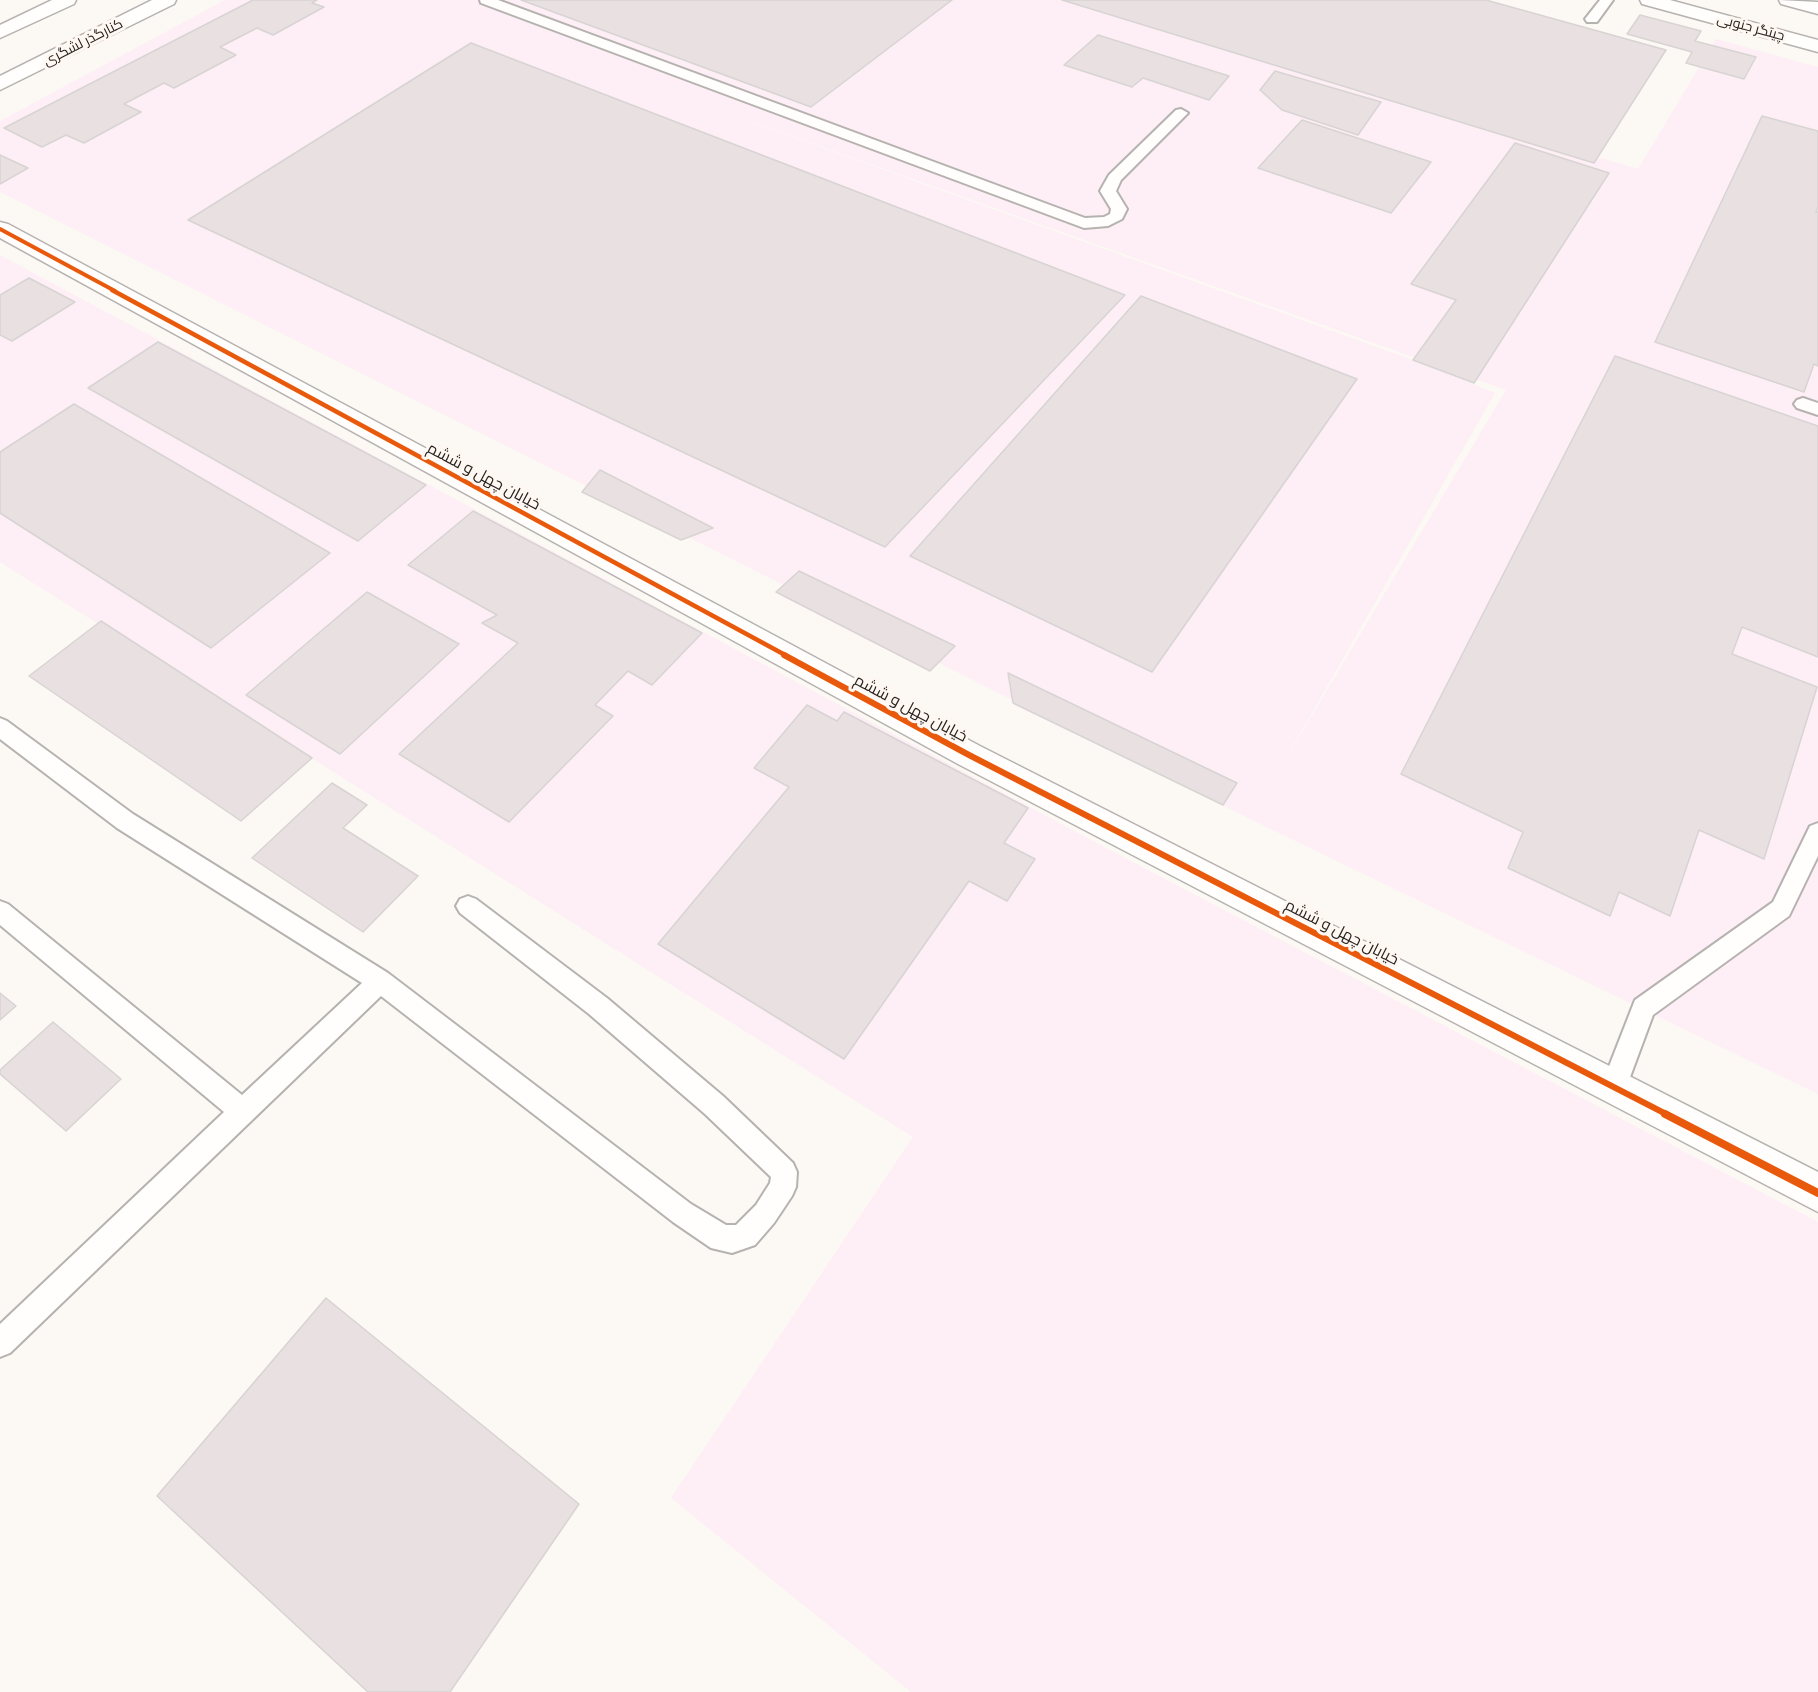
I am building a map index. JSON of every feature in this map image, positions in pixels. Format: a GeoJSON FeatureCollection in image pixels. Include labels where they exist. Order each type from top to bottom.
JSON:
{"type":"FeatureCollection","features":[{"type":"Feature","properties":{"kind":"main road"},"geometry":{"type":"LineString","coordinates":[[0,32],[67,0]]}},
{"type":"Feature","properties":{"kind":"main road","name":"کنارگذر لشگری"},"geometry":{"type":"LineString","coordinates":[[0,84],[166,0]]}},
{"type":"Feature","properties":{"kind":"main road","name":"چیتگر جنوبی"},"geometry":{"type":"LineString","coordinates":[[1648,0],[1818,46]]}},
{"type":"Feature","properties":{"kind":"main road"},"geometry":{"type":"LineString","coordinates":[[1792,0],[1818,8]]}},
{"type":"Feature","properties":{"kind":"main road","name":"خیابان چهل و ششم"},"geometry":{"type":"LineString","coordinates":[[0,229],[969,755],[1818,1193]]}},
{"type":"Feature","properties":{"kind":"lane"},"geometry":{"type":"LineString","coordinates":[[486,0],[1084,223],[1108,221],[1117,216],[1119,209],[1108,191],[1114,178],[1181,112]]}},
{"type":"Feature","properties":{"kind":"lane"},"geometry":{"type":"LineString","coordinates":[[1592,19],[1607,0]]}},
{"type":"Feature","properties":{"kind":"lane"},"geometry":{"type":"LineString","coordinates":[[0,727],[125,821],[380,981],[682,1213],[721,1238],[732,1240],[745,1235],[765,1214],[783,1187],[784,1172],[714,1105],[607,1014],[468,906]]}},
{"type":"Feature","properties":{"kind":"lane"},"geometry":{"type":"LineString","coordinates":[[1614,1087],[1644,1008],[1781,909],[1818,833]]}},
{"type":"Feature","properties":{"kind":"lane"},"geometry":{"type":"LineString","coordinates":[[0,911],[243,1112]]}},
{"type":"Feature","properties":{"kind":"lane"},"geometry":{"type":"LineString","coordinates":[[0,1343],[380,981]]}},
{"type":"Feature","properties":{"kind":"shaded area"},"geometry":{"type":"Polygon","coordinates":[[[225,0],[1071,0],[1638,169],[1716,39],[1818,67],[1818,1094],[1250,819],[0,192],[0,121],[225,0]],[[637,81],[1413,360],[1495,393],[1277,774],[1506,390],[637,81]]]}},
{"type":"Feature","properties":{"kind":"shaded area"},"geometry":{"type":"Polygon","coordinates":[[[0,255],[1106,848],[1818,1222],[1818,1692],[911,1692],[671,1498],[913,1137],[0,562],[0,255]]]}},
{"type":"Feature","properties":{"kind":"building"},"geometry":{"type":"Polygon","coordinates":[[[253,0],[317,0],[312,3],[324,7],[273,35],[257,28],[220,47],[236,55],[174,88],[164,83],[124,104],[141,112],[84,143],[66,135],[42,147],[4,128],[253,0]]]}},
{"type":"Feature","properties":{"kind":"building"},"geometry":{"type":"Polygon","coordinates":[[[521,0],[952,0],[811,107],[521,0]]]}},
{"type":"Feature","properties":{"kind":"building"},"geometry":{"type":"Polygon","coordinates":[[[1062,0],[1486,0],[1666,50],[1594,163],[1062,0]]]}},
{"type":"Feature","properties":{"kind":"building"},"geometry":{"type":"Polygon","coordinates":[[[1640,15],[1701,31],[1695,41],[1756,57],[1744,79],[1686,63],[1692,52],[1627,34],[1640,15]]]}},
{"type":"Feature","properties":{"kind":"building"},"geometry":{"type":"Polygon","coordinates":[[[1098,35],[1229,76],[1209,100],[1143,78],[1132,87],[1064,65],[1098,35]]]}},
{"type":"Feature","properties":{"kind":"building"},"geometry":{"type":"Polygon","coordinates":[[[471,43],[1125,295],[885,547],[188,220],[471,43]]]}},
{"type":"Feature","properties":{"kind":"building"},"geometry":{"type":"Polygon","coordinates":[[[1275,71],[1381,102],[1358,135],[1282,110],[1260,90],[1275,71]]]}},
{"type":"Feature","properties":{"kind":"building"},"geometry":{"type":"Polygon","coordinates":[[[1762,116],[1818,131],[1818,207],[1816,212],[1818,212],[1818,366],[1814,364],[1804,392],[1655,342],[1762,116]]]}},
{"type":"Feature","properties":{"kind":"building"},"geometry":{"type":"Polygon","coordinates":[[[1302,120],[1431,162],[1391,213],[1258,168],[1302,120]]]}},
{"type":"Feature","properties":{"kind":"building"},"geometry":{"type":"Polygon","coordinates":[[[1515,143],[1609,173],[1474,383],[1413,360],[1456,300],[1411,284],[1515,143]]]}},
{"type":"Feature","properties":{"kind":"building"},"geometry":{"type":"Polygon","coordinates":[[[0,155],[28,168],[0,184],[0,155]]]}},
{"type":"Feature","properties":{"kind":"building"},"geometry":{"type":"Polygon","coordinates":[[[29,278],[75,302],[12,341],[0,335],[0,295],[29,278]]]}},
{"type":"Feature","properties":{"kind":"building"},"geometry":{"type":"Polygon","coordinates":[[[1141,296],[1357,379],[1152,672],[910,556],[1141,296]]]}},
{"type":"Feature","properties":{"kind":"building"},"geometry":{"type":"Polygon","coordinates":[[[158,342],[426,485],[358,541],[88,388],[158,342]]]}},
{"type":"Feature","properties":{"kind":"building"},"geometry":{"type":"Polygon","coordinates":[[[1615,356],[1818,426],[1818,657],[1742,627],[1732,654],[1817,687],[1764,859],[1699,830],[1670,916],[1619,892],[1610,916],[1508,868],[1523,832],[1401,774],[1615,356]]]}},
{"type":"Feature","properties":{"kind":"building"},"geometry":{"type":"Polygon","coordinates":[[[74,404],[330,553],[211,648],[0,513],[0,452],[74,404]]]}},
{"type":"Feature","properties":{"kind":"building"},"geometry":{"type":"Polygon","coordinates":[[[600,470],[713,528],[681,540],[582,492],[600,470]]]}},
{"type":"Feature","properties":{"kind":"building"},"geometry":{"type":"Polygon","coordinates":[[[473,511],[702,633],[652,685],[628,671],[595,705],[613,716],[509,822],[399,754],[518,643],[482,623],[497,615],[408,565],[473,511]]]}},
{"type":"Feature","properties":{"kind":"building"},"geometry":{"type":"Polygon","coordinates":[[[799,571],[955,646],[930,671],[776,592],[799,571]]]}},
{"type":"Feature","properties":{"kind":"building"},"geometry":{"type":"Polygon","coordinates":[[[367,592],[459,644],[340,754],[246,695],[367,592]]]}},
{"type":"Feature","properties":{"kind":"building"},"geometry":{"type":"Polygon","coordinates":[[[101,621],[312,758],[241,821],[29,676],[101,621]]]}},
{"type":"Feature","properties":{"kind":"building"},"geometry":{"type":"Polygon","coordinates":[[[1008,673],[1237,783],[1223,805],[1013,703],[1008,673]]]}},
{"type":"Feature","properties":{"kind":"building"},"geometry":{"type":"Polygon","coordinates":[[[807,705],[837,721],[844,712],[1028,808],[1004,843],[1035,859],[1007,901],[969,881],[844,1059],[658,944],[789,787],[754,768],[807,705]]]}},
{"type":"Feature","properties":{"kind":"building"},"geometry":{"type":"Polygon","coordinates":[[[332,783],[367,805],[343,828],[418,876],[363,932],[252,858],[332,783]]]}},
{"type":"Feature","properties":{"kind":"building"},"geometry":{"type":"Polygon","coordinates":[[[0,993],[16,1006],[0,1020],[0,993]]]}},
{"type":"Feature","properties":{"kind":"building"},"geometry":{"type":"Polygon","coordinates":[[[53,1022],[121,1079],[66,1131],[0,1074],[0,1070],[53,1022]]]}},
{"type":"Feature","properties":{"kind":"building"},"geometry":{"type":"Polygon","coordinates":[[[326,1298],[579,1504],[450,1692],[368,1692],[157,1496],[326,1298]]]}},
{"type":"Feature","properties":{"kind":"cycle path"},"geometry":{"type":"LineString","coordinates":[[0,229],[969,755],[1818,1193]]}}]}
